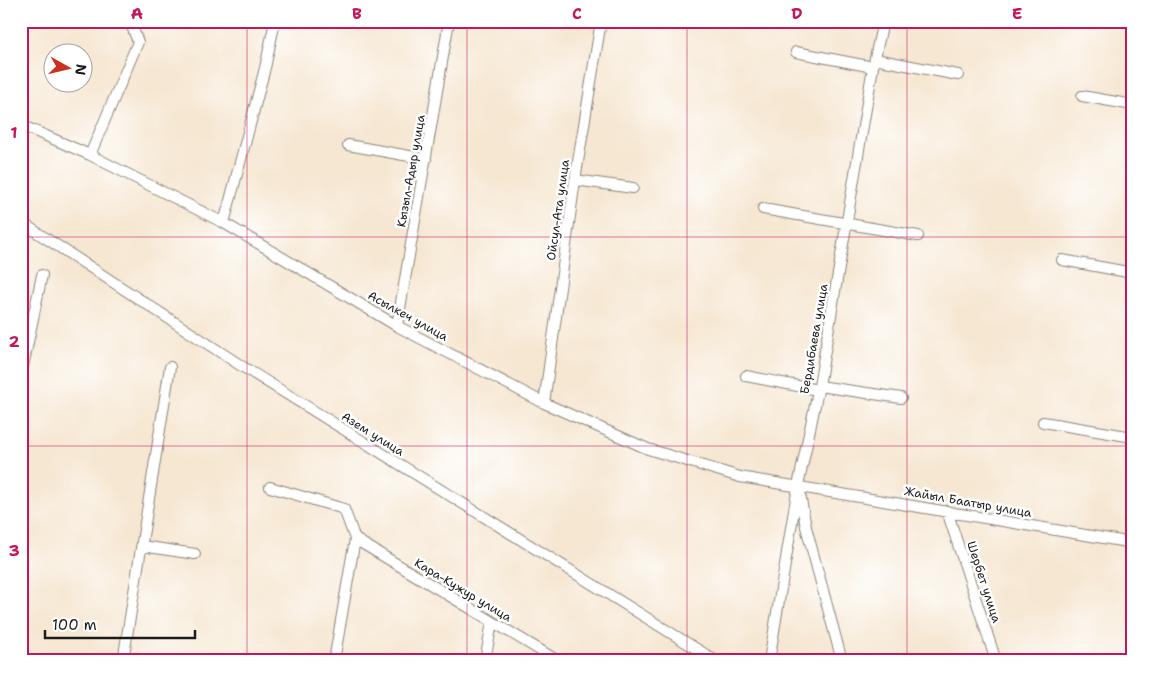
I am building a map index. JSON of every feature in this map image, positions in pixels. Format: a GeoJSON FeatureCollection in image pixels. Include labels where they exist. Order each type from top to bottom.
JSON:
{"type":"FeatureCollection","features":[{"type":"Feature","properties":{"kind":"street"},"geometry":{"type":"LineString","coordinates":[[90,155],[138,42],[131,24],[127,21]]}},
{"type":"Feature","properties":{"kind":"street"},"geometry":{"type":"LineString","coordinates":[[224,223],[264,68],[274,21]]}},
{"type":"Feature","properties":{"kind":"street","name":"Кызыл-Адыр улица"},"geometry":{"type":"LineString","coordinates":[[397,326],[449,21]]}},
{"type":"Feature","properties":{"kind":"street","name":"Ойсул-Ата улица"},"geometry":{"type":"LineString","coordinates":[[544,403],[574,180],[601,21]]}},
{"type":"Feature","properties":{"kind":"street"},"geometry":{"type":"LineString","coordinates":[[625,21],[642,24],[647,21]]}},
{"type":"Feature","properties":{"kind":"street","name":"Бердибаева улица"},"geometry":{"type":"LineString","coordinates":[[769,661],[798,486],[818,388],[874,63],[883,21]]}},
{"type":"Feature","properties":{"kind":"street"},"geometry":{"type":"LineString","coordinates":[[796,52],[958,75]]}},
{"type":"Feature","properties":{"kind":"street"},"geometry":{"type":"LineString","coordinates":[[1082,96],[1133,105]]}},
{"type":"Feature","properties":{"kind":"street","name":"Асылкеч улица"},"geometry":{"type":"LineString","coordinates":[[21,125],[90,155],[224,223],[397,326],[544,403],[648,449],[740,477],[798,486]]}},
{"type":"Feature","properties":{"kind":"street"},"geometry":{"type":"LineString","coordinates":[[348,145],[426,159]]}},
{"type":"Feature","properties":{"kind":"street"},"geometry":{"type":"LineString","coordinates":[[574,180],[632,188]]}},
{"type":"Feature","properties":{"kind":"street"},"geometry":{"type":"LineString","coordinates":[[763,209],[918,236]]}},
{"type":"Feature","properties":{"kind":"street","name":"Азем улица"},"geometry":{"type":"LineString","coordinates":[[21,222],[240,365],[716,661]]}},
{"type":"Feature","properties":{"kind":"street"},"geometry":{"type":"LineString","coordinates":[[1062,260],[1133,273]]}},
{"type":"Feature","properties":{"kind":"street"},"geometry":{"type":"LineString","coordinates":[[21,376],[42,275]]}},
{"type":"Feature","properties":{"kind":"street"},"geometry":{"type":"LineString","coordinates":[[123,661],[170,367]]}},
{"type":"Feature","properties":{"kind":"street"},"geometry":{"type":"LineString","coordinates":[[746,376],[818,388],[901,398]]}},
{"type":"Feature","properties":{"kind":"street"},"geometry":{"type":"LineString","coordinates":[[1043,422],[1133,437]]}},
{"type":"Feature","properties":{"kind":"street"},"geometry":{"type":"LineString","coordinates":[[798,486],[806,527],[842,661]]}},
{"type":"Feature","properties":{"kind":"street","name":"Жайыл Баатыр улица"},"geometry":{"type":"LineString","coordinates":[[798,486],[1133,543]]}},
{"type":"Feature","properties":{"kind":"street"},"geometry":{"type":"LineString","coordinates":[[270,487],[344,509],[355,539],[334,661]]}},
{"type":"Feature","properties":{"kind":"street","name":"Шербет улица"},"geometry":{"type":"LineString","coordinates":[[947,511],[996,661]]}},
{"type":"Feature","properties":{"kind":"street","name":"Кара-Кужур улица"},"geometry":{"type":"LineString","coordinates":[[355,539],[558,661]]}},
{"type":"Feature","properties":{"kind":"street"},"geometry":{"type":"LineString","coordinates":[[142,546],[195,554]]}},
{"type":"Feature","properties":{"kind":"street"},"geometry":{"type":"LineString","coordinates":[[485,661],[492,622]]}}]}
